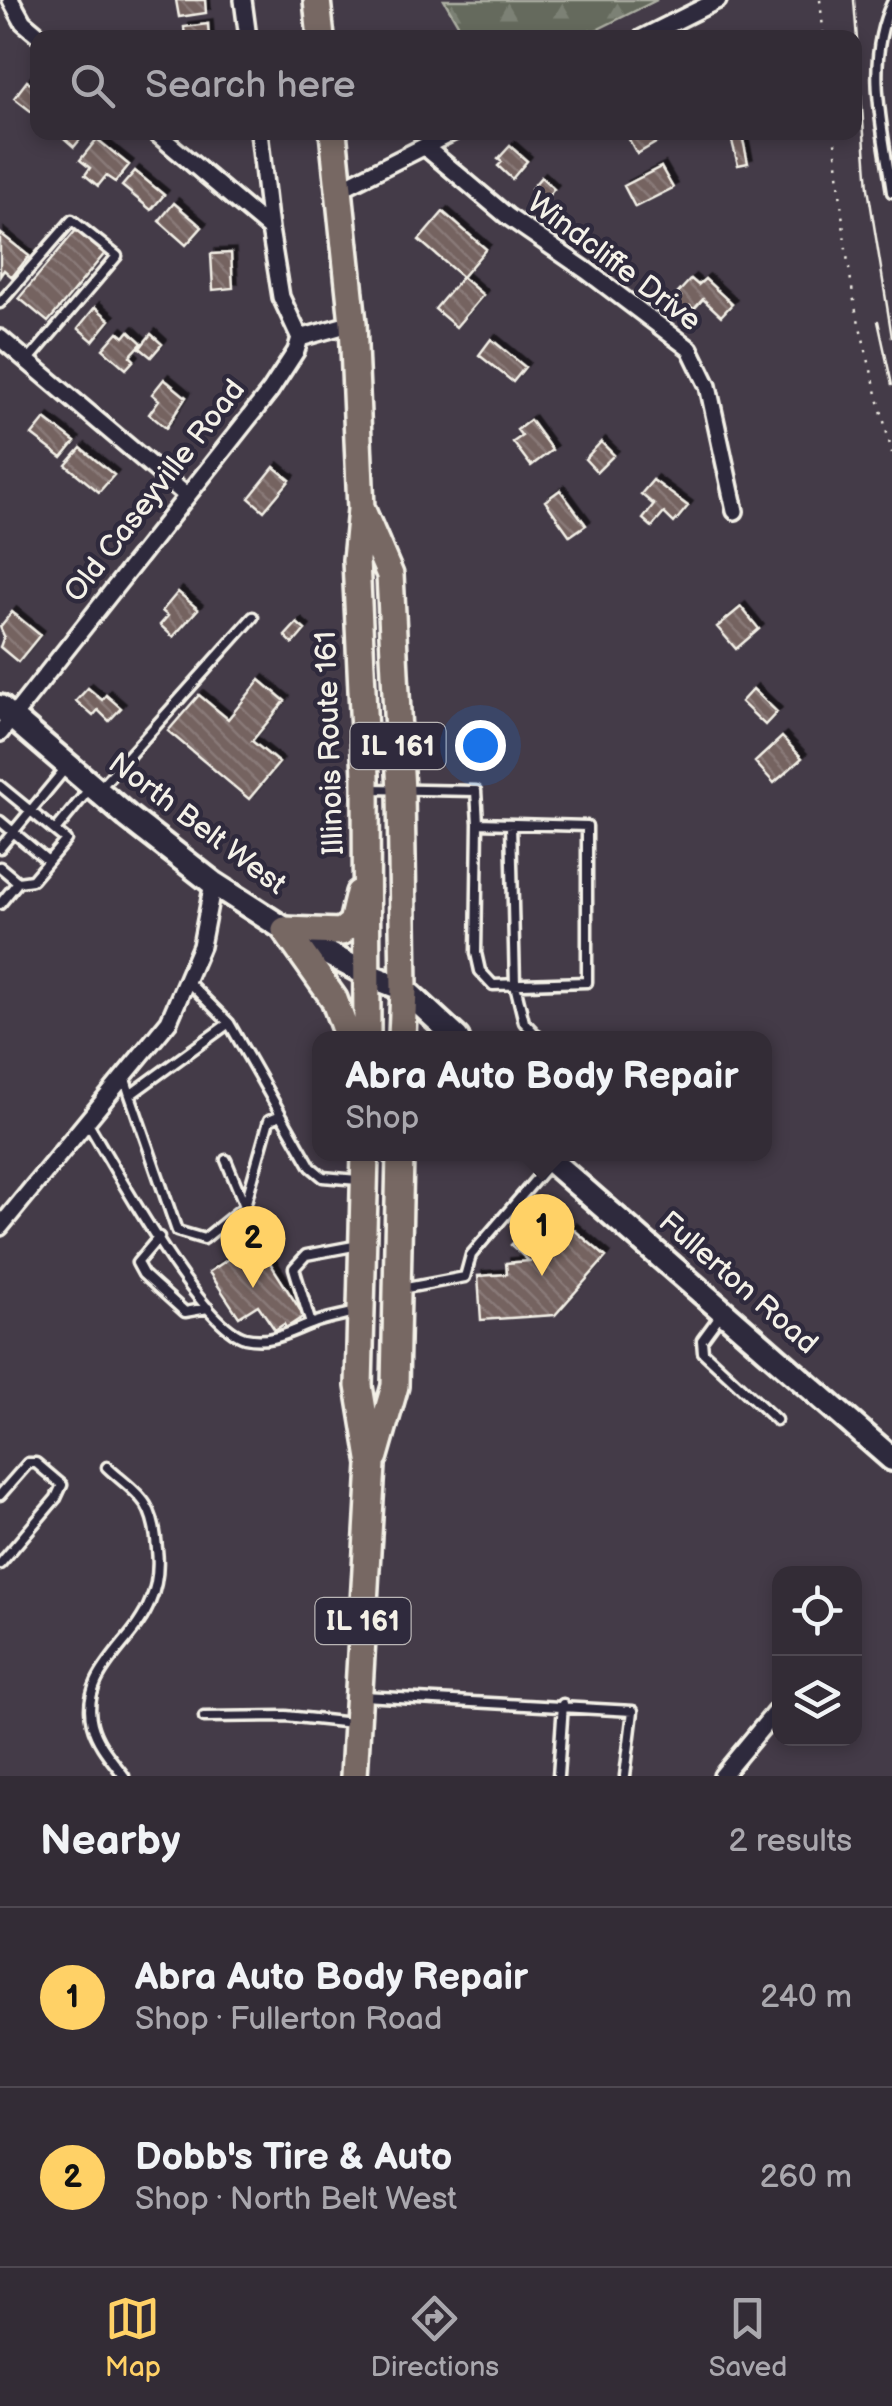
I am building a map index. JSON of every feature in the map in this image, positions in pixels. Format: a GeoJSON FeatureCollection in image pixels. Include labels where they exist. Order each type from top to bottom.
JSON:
{"type":"FeatureCollection","features":[{"type":"Feature","properties":{"kind":"main road"},"geometry":{"type":"LineString","coordinates":[[317,0],[321,30]]}},
{"type":"Feature","properties":{"kind":"main road","name":"Illinois Route 161"},"geometry":{"type":"LineString","coordinates":[[334,140],[353,323],[361,509],[356,560],[366,788],[368,975]]}},
{"type":"Feature","properties":{"kind":"main road","name":"Illinois Route 161"},"geometry":{"type":"LineString","coordinates":[[361,509],[390,575],[401,792],[404,989]]}},
{"type":"Feature","properties":{"kind":"main road"},"geometry":{"type":"LineString","coordinates":[[285,930],[341,932],[352,922],[367,859]]}},
{"type":"Feature","properties":{"kind":"main road"},"geometry":{"type":"LineString","coordinates":[[285,930],[334,999],[345,1031]]}},
{"type":"Feature","properties":{"kind":"main road","name":"IL 161"},"geometry":{"type":"LineString","coordinates":[[367,1031],[368,975]]}},
{"type":"Feature","properties":{"kind":"main road","name":"IL 161"},"geometry":{"type":"LineString","coordinates":[[402,1031],[404,989]]}},
{"type":"Feature","properties":{"kind":"main road","name":"IL 161"},"geometry":{"type":"LineString","coordinates":[[365,1161],[359,1386],[372,1466]]}},
{"type":"Feature","properties":{"kind":"main road","name":"IL 161"},"geometry":{"type":"LineString","coordinates":[[354,1776],[372,1466],[395,1386],[400,1161]]}},
{"type":"Feature","properties":{"kind":"street"},"geometry":{"type":"LineString","coordinates":[[10,0],[32,30]]}},
{"type":"Feature","properties":{"kind":"street"},"geometry":{"type":"LineString","coordinates":[[243,0],[247,30]]}},
{"type":"Feature","properties":{"kind":"street"},"geometry":{"type":"LineString","coordinates":[[658,30],[718,0]]}},
{"type":"Feature","properties":{"kind":"street"},"geometry":{"type":"LineString","coordinates":[[164,140],[270,229]]}},
{"type":"Feature","properties":{"kind":"street"},"geometry":{"type":"LineString","coordinates":[[260,140],[281,297],[300,338],[353,323]]}},
{"type":"Feature","properties":{"kind":"street"},"geometry":{"type":"LineString","coordinates":[[340,189],[438,140]]}},
{"type":"Feature","properties":{"kind":"street","name":"Windcliffe Drive"},"geometry":{"type":"LineString","coordinates":[[425,147],[507,216],[690,349],[708,386],[736,511]]}},
{"type":"Feature","properties":{"kind":"street"},"geometry":{"type":"LineString","coordinates":[[0,338],[187,496]]}},
{"type":"Feature","properties":{"kind":"street","name":"Old Caseyville Road"},"geometry":{"type":"LineString","coordinates":[[4,719],[270,391],[300,338]]}},
{"type":"Feature","properties":{"kind":"street","name":"North Belt West"},"geometry":{"type":"LineString","coordinates":[[4,719],[213,882],[285,930],[368,975],[404,989]]}},
{"type":"Feature","properties":{"kind":"street"},"geometry":{"type":"LineString","coordinates":[[0,1226],[86,1121],[127,1087],[170,1021],[201,946],[213,882]]}},
{"type":"Feature","properties":{"kind":"street"},"geometry":{"type":"LineString","coordinates":[[404,989],[449,1031]]}},
{"type":"Feature","properties":{"kind":"street","name":"Fullerton Road"},"geometry":{"type":"LineString","coordinates":[[554,1161],[892,1459]]}},
{"type":"Feature","properties":{"kind":"street"},"geometry":{"type":"LineString","coordinates":[[722,1776],[772,1716]]}},
{"type":"Feature","properties":{"kind":"lane"},"geometry":{"type":"LineString","coordinates":[[892,2],[879,50],[877,84],[892,192]]}},
{"type":"Feature","properties":{"kind":"lane"},"geometry":{"type":"LineString","coordinates":[[0,304],[72,220],[116,256],[28,362]]}},
{"type":"Feature","properties":{"kind":"lane"},"geometry":{"type":"LineString","coordinates":[[55,831],[253,617]]}},
{"type":"Feature","properties":{"kind":"lane"},"geometry":{"type":"LineString","coordinates":[[0,848],[68,766]]}},
{"type":"Feature","properties":{"kind":"lane"},"geometry":{"type":"LineString","coordinates":[[0,786],[66,840],[32,880],[18,882],[0,904]]}},
{"type":"Feature","properties":{"kind":"lane"},"geometry":{"type":"LineString","coordinates":[[366,788],[476,792],[476,953],[480,972],[493,985],[587,982],[587,826],[478,822]]}},
{"type":"Feature","properties":{"kind":"lane"},"geometry":{"type":"LineString","coordinates":[[0,821],[48,861]]}},
{"type":"Feature","properties":{"kind":"lane"},"geometry":{"type":"LineString","coordinates":[[511,824],[515,985],[524,1022],[532,1031]]}},
{"type":"Feature","properties":{"kind":"lane"},"geometry":{"type":"LineString","coordinates":[[0,868],[18,882]]}},
{"type":"Feature","properties":{"kind":"lane"},"geometry":{"type":"LineString","coordinates":[[188,981],[229,1023],[312,1167],[324,1176],[365,1180]]}},
{"type":"Feature","properties":{"kind":"lane"},"geometry":{"type":"LineString","coordinates":[[229,1023],[127,1087],[177,1230],[204,1239],[245,1206],[269,1120]]}},
{"type":"Feature","properties":{"kind":"lane"},"geometry":{"type":"LineString","coordinates":[[258,1126],[281,1115]]}},
{"type":"Feature","properties":{"kind":"lane"},"geometry":{"type":"LineString","coordinates":[[86,1121],[190,1287],[244,1338],[285,1337],[311,1324],[360,1311]]}},
{"type":"Feature","properties":{"kind":"lane"},"geometry":{"type":"LineString","coordinates":[[226,1160],[245,1206]]}},
{"type":"Feature","properties":{"kind":"lane"},"geometry":{"type":"LineString","coordinates":[[397,1290],[465,1278],[472,1256],[546,1161]]}},
{"type":"Feature","properties":{"kind":"lane"},"geometry":{"type":"LineString","coordinates":[[159,1238],[136,1264],[184,1312],[208,1308]]}},
{"type":"Feature","properties":{"kind":"lane"},"geometry":{"type":"LineString","coordinates":[[311,1324],[294,1268],[306,1256],[363,1244]]}},
{"type":"Feature","properties":{"kind":"lane"},"geometry":{"type":"LineString","coordinates":[[724,1310],[702,1340],[702,1352],[776,1420]]}},
{"type":"Feature","properties":{"kind":"lane"},"geometry":{"type":"LineString","coordinates":[[0,1495],[28,1463],[36,1463],[62,1485],[56,1498],[0,1564]]}},
{"type":"Feature","properties":{"kind":"lane"},"geometry":{"type":"LineString","coordinates":[[106,1467],[147,1506],[157,1544],[158,1565],[150,1602],[105,1666],[92,1693],[91,1722],[96,1736],[124,1776]]}},
{"type":"Feature","properties":{"kind":"lane"},"geometry":{"type":"LineString","coordinates":[[358,1696],[563,1704],[633,1711],[625,1776]]}},
{"type":"Feature","properties":{"kind":"lane"},"geometry":{"type":"LineString","coordinates":[[558,1776],[563,1704]]}},
{"type":"Feature","properties":{"kind":"lane"},"geometry":{"type":"LineString","coordinates":[[204,1717],[286,1716],[357,1724]]}},
{"type":"Feature","properties":{"kind":"path"},"geometry":{"type":"LineString","coordinates":[[820,0],[823,30]]}},
{"type":"Feature","properties":{"kind":"path"},"geometry":{"type":"LineString","coordinates":[[835,140],[856,306],[892,453]]}},
{"type":"Feature","properties":{"kind":"green space"},"geometry":{"type":"Polygon","coordinates":[[[444,0],[657,0],[596,30],[461,30],[444,0]]]}},
{"type":"Feature","properties":{"kind":"building"},"geometry":{"type":"Polygon","coordinates":[[[176,0],[205,0],[206,13],[179,17],[176,0]]]}},
{"type":"Feature","properties":{"kind":"building"},"geometry":{"type":"Polygon","coordinates":[[[208,24],[208,30],[184,30],[208,24]]]}},
{"type":"Feature","properties":{"kind":"building"},"geometry":{"type":"Polygon","coordinates":[[[27,81],[30,83],[30,110],[14,98],[27,81]]]}},
{"type":"Feature","properties":{"kind":"building"},"geometry":{"type":"Polygon","coordinates":[[[98,140],[129,165],[115,182],[106,176],[98,186],[85,175],[90,168],[80,160],[98,140]]]}},
{"type":"Feature","properties":{"kind":"building"},"geometry":{"type":"Polygon","coordinates":[[[629,140],[658,140],[659,141],[637,154],[629,140]]]}},
{"type":"Feature","properties":{"kind":"building"},"geometry":{"type":"Polygon","coordinates":[[[732,140],[743,140],[748,163],[738,165],[732,140]]]}},
{"type":"Feature","properties":{"kind":"building"},"geometry":{"type":"Polygon","coordinates":[[[510,146],[527,161],[512,179],[498,166],[502,162],[498,159],[510,146]]]}},
{"type":"Feature","properties":{"kind":"building"},"geometry":{"type":"Polygon","coordinates":[[[661,167],[673,188],[635,207],[624,186],[661,167]]]}},
{"type":"Feature","properties":{"kind":"building"},"geometry":{"type":"Polygon","coordinates":[[[135,171],[164,195],[151,210],[122,186],[135,171]]]}},
{"type":"Feature","properties":{"kind":"building"},"geometry":{"type":"Polygon","coordinates":[[[541,177],[554,189],[544,201],[531,189],[541,177]]]}},
{"type":"Feature","properties":{"kind":"building"},"geometry":{"type":"Polygon","coordinates":[[[174,203],[202,227],[186,245],[159,221],[174,203]]]}},
{"type":"Feature","properties":{"kind":"building"},"geometry":{"type":"Polygon","coordinates":[[[443,212],[486,249],[462,277],[419,240],[443,212]]]}},
{"type":"Feature","properties":{"kind":"building"},"geometry":{"type":"Polygon","coordinates":[[[77,229],[106,252],[48,322],[19,298],[77,229]]]}},
{"type":"Feature","properties":{"kind":"building"},"geometry":{"type":"Polygon","coordinates":[[[0,233],[29,256],[12,277],[4,270],[0,276],[0,233]]]}},
{"type":"Feature","properties":{"kind":"building"},"geometry":{"type":"Polygon","coordinates":[[[231,253],[233,288],[213,290],[211,254],[231,253]]]}},
{"type":"Feature","properties":{"kind":"building"},"geometry":{"type":"Polygon","coordinates":[[[462,277],[483,295],[456,327],[435,309],[462,277]]]}},
{"type":"Feature","properties":{"kind":"building"},"geometry":{"type":"Polygon","coordinates":[[[691,279],[698,285],[705,279],[732,304],[721,316],[703,299],[694,309],[690,306],[683,313],[674,305],[681,297],[678,293],[691,279]]]}},
{"type":"Feature","properties":{"kind":"building"},"geometry":{"type":"Polygon","coordinates":[[[95,307],[110,320],[93,341],[78,328],[95,307]]]}},
{"type":"Feature","properties":{"kind":"building"},"geometry":{"type":"Polygon","coordinates":[[[129,331],[142,343],[130,356],[134,360],[126,369],[103,349],[118,332],[124,337],[129,331]]]}},
{"type":"Feature","properties":{"kind":"building"},"geometry":{"type":"Polygon","coordinates":[[[151,334],[162,344],[151,357],[140,348],[151,334]]]}},
{"type":"Feature","properties":{"kind":"building"},"geometry":{"type":"Polygon","coordinates":[[[491,339],[525,367],[513,382],[479,355],[491,339]]]}},
{"type":"Feature","properties":{"kind":"building"},"geometry":{"type":"Polygon","coordinates":[[[164,379],[186,397],[166,428],[149,414],[159,400],[152,394],[164,379]]]}},
{"type":"Feature","properties":{"kind":"building"},"geometry":{"type":"Polygon","coordinates":[[[45,419],[75,442],[62,458],[32,435],[45,419]]]}},
{"type":"Feature","properties":{"kind":"building"},"geometry":{"type":"Polygon","coordinates":[[[530,420],[552,450],[531,466],[513,442],[522,436],[517,430],[530,420]]]}},
{"type":"Feature","properties":{"kind":"building"},"geometry":{"type":"Polygon","coordinates":[[[601,442],[614,455],[597,472],[585,459],[601,442]]]}},
{"type":"Feature","properties":{"kind":"building"},"geometry":{"type":"Polygon","coordinates":[[[81,448],[114,475],[99,492],[66,465],[81,448]]]}},
{"type":"Feature","properties":{"kind":"building"},"geometry":{"type":"Polygon","coordinates":[[[274,467],[290,480],[264,511],[249,498],[274,467]]]}},
{"type":"Feature","properties":{"kind":"building"},"geometry":{"type":"Polygon","coordinates":[[[653,480],[688,506],[674,523],[664,513],[652,527],[643,519],[654,505],[641,494],[653,480]]]}},
{"type":"Feature","properties":{"kind":"building"},"geometry":{"type":"Polygon","coordinates":[[[560,490],[586,525],[570,536],[545,501],[560,490]]]}},
{"type":"Feature","properties":{"kind":"building"},"geometry":{"type":"Polygon","coordinates":[[[178,592],[198,609],[173,637],[160,625],[168,616],[162,611],[178,592]]]}},
{"type":"Feature","properties":{"kind":"building"},"geometry":{"type":"Polygon","coordinates":[[[741,607],[759,629],[736,649],[717,627],[741,607]]]}},
{"type":"Feature","properties":{"kind":"building"},"geometry":{"type":"Polygon","coordinates":[[[12,612],[40,635],[18,662],[0,647],[4,636],[0,627],[12,612]]]}},
{"type":"Feature","properties":{"kind":"building"},"geometry":{"type":"Polygon","coordinates":[[[297,623],[305,630],[293,644],[285,636],[297,623]]]}},
{"type":"Feature","properties":{"kind":"building"},"geometry":{"type":"Polygon","coordinates":[[[260,680],[285,701],[252,741],[279,763],[249,799],[168,731],[199,695],[228,719],[260,680]]]}},
{"type":"Feature","properties":{"kind":"building"},"geometry":{"type":"Polygon","coordinates":[[[88,688],[102,700],[106,695],[121,708],[109,721],[98,710],[93,716],[76,701],[88,688]]]}},
{"type":"Feature","properties":{"kind":"building"},"geometry":{"type":"Polygon","coordinates":[[[753,689],[777,712],[765,725],[741,702],[753,689]]]}},
{"type":"Feature","properties":{"kind":"building"},"geometry":{"type":"Polygon","coordinates":[[[782,737],[802,758],[774,783],[755,762],[782,737]]]}},
{"type":"Feature","properties":{"kind":"building"},"geometry":{"type":"Polygon","coordinates":[[[532,1221],[539,1228],[545,1222],[553,1229],[548,1235],[558,1244],[572,1228],[606,1257],[555,1315],[481,1320],[478,1276],[507,1274],[506,1263],[529,1261],[511,1245],[525,1235],[532,1221]]]}},
{"type":"Feature","properties":{"kind":"building"},"geometry":{"type":"Polygon","coordinates":[[[256,1241],[304,1316],[286,1328],[284,1324],[275,1330],[258,1305],[239,1317],[209,1272],[256,1241]]]}},
{"type":"Feature","properties":{"kind":"tram line"},"geometry":{"type":"LineString","coordinates":[[854,0],[856,30]]}},
{"type":"Feature","properties":{"kind":"tram line"},"geometry":{"type":"LineString","coordinates":[[862,107],[868,188],[892,337]]}},
{"type":"Feature","properties":{"kind":"tram line"},"geometry":{"type":"LineString","coordinates":[[878,321],[892,385]]}},
{"type":"Feature","properties":{"kind":"place","name":"Abra Auto Body Repair"},"geometry":{"type":"Point","coordinates":[542,1276]}},
{"type":"Feature","properties":{"kind":"place","name":"Dobb's Tire & Auto"},"geometry":{"type":"Point","coordinates":[253,1288]}}]}
